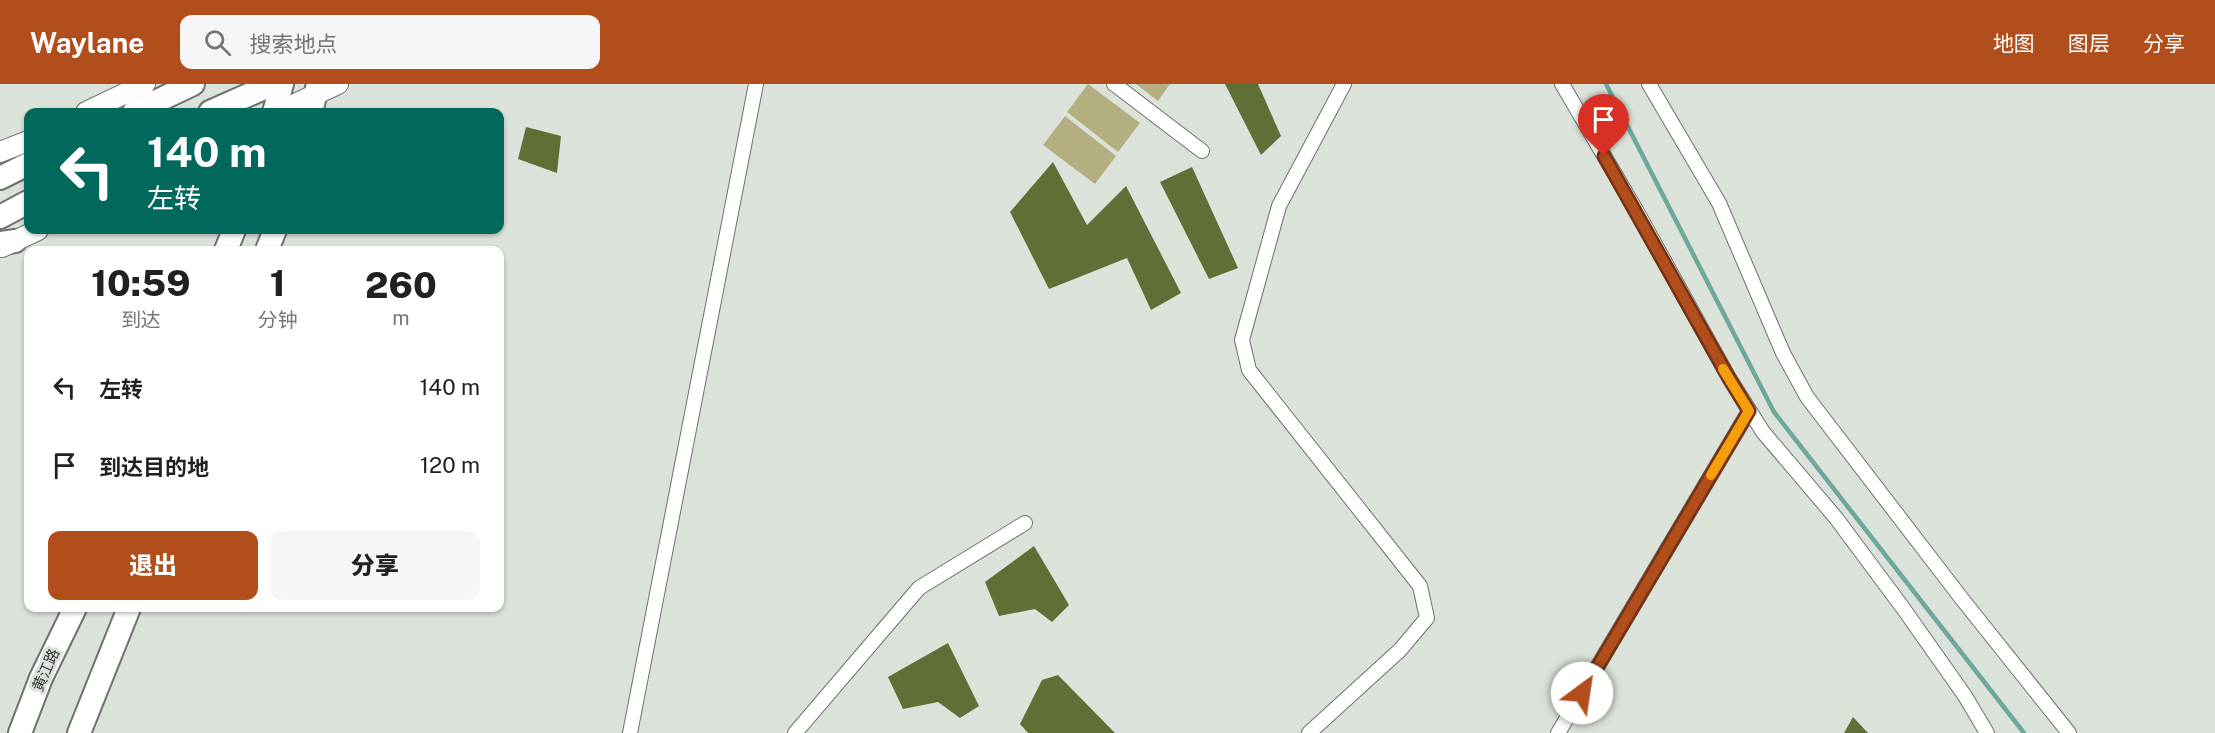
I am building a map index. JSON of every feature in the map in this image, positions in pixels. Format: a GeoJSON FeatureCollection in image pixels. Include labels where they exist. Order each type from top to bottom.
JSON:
{"type":"FeatureCollection","features":[{"type":"Feature","properties":{"kind":"main road"},"geometry":{"type":"LineString","coordinates":[[94,108],[145,84]]}},
{"type":"Feature","properties":{"kind":"main road"},"geometry":{"type":"LineString","coordinates":[[142,108],[193,84]]}},
{"type":"Feature","properties":{"kind":"main road"},"geometry":{"type":"LineString","coordinates":[[219,108],[273,84]]}},
{"type":"Feature","properties":{"kind":"main road"},"geometry":{"type":"LineString","coordinates":[[277,108],[282,84]]}},
{"type":"Feature","properties":{"kind":"main road"},"geometry":{"type":"LineString","coordinates":[[286,108],[315,97],[338,84]]}},
{"type":"Feature","properties":{"kind":"main road"},"geometry":{"type":"LineString","coordinates":[[0,152],[24,143]]}},
{"type":"Feature","properties":{"kind":"main road"},"geometry":{"type":"LineString","coordinates":[[0,178],[24,166]]}},
{"type":"Feature","properties":{"kind":"main road"},"geometry":{"type":"LineString","coordinates":[[0,217],[24,204]]}},
{"type":"Feature","properties":{"kind":"main road"},"geometry":{"type":"LineString","coordinates":[[5,244],[29,234]]}},
{"type":"Feature","properties":{"kind":"main road","name":"黄江路"},"geometry":{"type":"LineString","coordinates":[[20,733],[41,678],[73,612]]}},
{"type":"Feature","properties":{"kind":"main road"},"geometry":{"type":"LineString","coordinates":[[79,733],[127,612]]}},
{"type":"Feature","properties":{"kind":"street"},"geometry":{"type":"LineString","coordinates":[[630,733],[756,84]]}},
{"type":"Feature","properties":{"kind":"street"},"geometry":{"type":"LineString","coordinates":[[1114,84],[1202,151]]}},
{"type":"Feature","properties":{"kind":"street"},"geometry":{"type":"LineString","coordinates":[[1309,733],[1400,650],[1427,618],[1420,586],[1249,370],[1242,340],[1279,206],[1344,84]]}},
{"type":"Feature","properties":{"kind":"street"},"geometry":{"type":"LineString","coordinates":[[1562,84],[1749,411],[1763,432],[1836,518],[1890,590],[1965,696],[1987,733]]}},
{"type":"Feature","properties":{"kind":"street"},"geometry":{"type":"LineString","coordinates":[[1649,84],[1719,203],[1783,353],[1807,397],[1955,590],[2069,733]]}},
{"type":"Feature","properties":{"kind":"street"},"geometry":{"type":"LineString","coordinates":[[1558,733],[1749,411]]}},
{"type":"Feature","properties":{"kind":"street"},"geometry":{"type":"LineString","coordinates":[[795,733],[919,588],[1025,523]]}},
{"type":"Feature","properties":{"kind":"shaded area"},"geometry":{"type":"Polygon","coordinates":[[[1088,84],[1140,123],[1118,152],[1067,112],[1088,84]]]}},
{"type":"Feature","properties":{"kind":"shaded area"},"geometry":{"type":"Polygon","coordinates":[[[1136,84],[1170,84],[1158,101],[1136,84]]]}},
{"type":"Feature","properties":{"kind":"shaded area"},"geometry":{"type":"Polygon","coordinates":[[[1065,116],[1116,156],[1095,184],[1043,145],[1065,116]]]}},
{"type":"Feature","properties":{"kind":"building"},"geometry":{"type":"Polygon","coordinates":[[[1225,84],[1258,84],[1281,136],[1261,155],[1225,84]]]}},
{"type":"Feature","properties":{"kind":"building"},"geometry":{"type":"Polygon","coordinates":[[[526,127],[561,136],[557,173],[518,159],[526,127]]]}},
{"type":"Feature","properties":{"kind":"building"},"geometry":{"type":"Polygon","coordinates":[[[1053,162],[1087,225],[1126,186],[1181,293],[1151,310],[1127,258],[1049,289],[1010,212],[1053,162]]]}},
{"type":"Feature","properties":{"kind":"building"},"geometry":{"type":"Polygon","coordinates":[[[1192,167],[1238,268],[1209,279],[1160,182],[1192,167]]]}},
{"type":"Feature","properties":{"kind":"building"},"geometry":{"type":"Polygon","coordinates":[[[1034,546],[1069,605],[1052,622],[1035,609],[999,616],[985,582],[1034,546]]]}},
{"type":"Feature","properties":{"kind":"building"},"geometry":{"type":"Polygon","coordinates":[[[948,643],[979,706],[960,718],[938,702],[903,709],[888,677],[948,643]]]}},
{"type":"Feature","properties":{"kind":"building"},"geometry":{"type":"Polygon","coordinates":[[[1058,675],[1115,733],[1028,733],[1020,724],[1042,680],[1058,675]]]}},
{"type":"Feature","properties":{"kind":"building"},"geometry":{"type":"Polygon","coordinates":[[[1853,717],[1868,733],[1844,733],[1853,717]]]}},
{"type":"Feature","properties":{"kind":"waterway"},"geometry":{"type":"LineString","coordinates":[[1606,84],[1774,412],[2024,733]]}},
{"type":"Feature","properties":{"kind":"slow traffic"},"geometry":{"type":"LineString","coordinates":[[1711,475],[1749,411],[1723,369]]}},
{"type":"Feature","properties":{"kind":"route"},"geometry":{"type":"LineString","coordinates":[[1582,693],[1749,411],[1604,156]]}}]}
